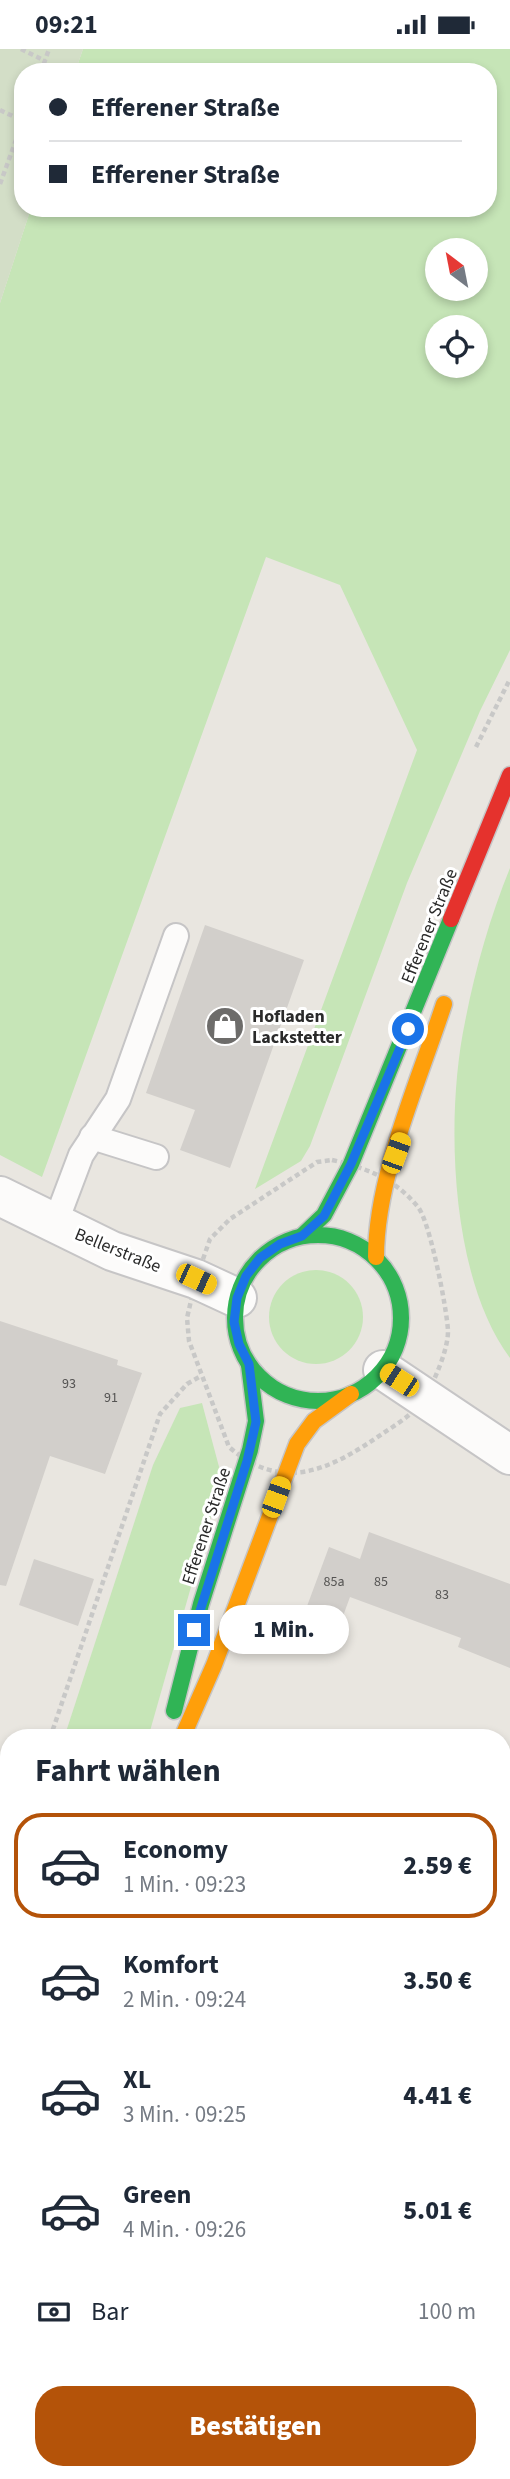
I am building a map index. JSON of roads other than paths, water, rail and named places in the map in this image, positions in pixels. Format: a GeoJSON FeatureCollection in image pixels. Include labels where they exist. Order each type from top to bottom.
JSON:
{"type":"FeatureCollection","features":[{"type":"Feature","properties":{"kind":"street","name":"Efferener Straße"},"geometry":{"type":"LineString","coordinates":[[472,911],[510,777]]}},
{"type":"Feature","properties":{"kind":"street","name":"Efferener Straße"},"geometry":{"type":"LineString","coordinates":[[302,1236],[324,1216],[351,1164],[510,777]]}},
{"type":"Feature","properties":{"kind":"street"},"geometry":{"type":"LineString","coordinates":[[376,1257],[376,1227],[387,1178],[449,989]]}},
{"type":"Feature","properties":{"kind":"street","name":"Bellerstraße"},"geometry":{"type":"LineString","coordinates":[[0,1196],[112,1251],[196,1279],[237,1298]]}},
{"type":"Feature","properties":{"kind":"street"},"geometry":{"type":"LineString","coordinates":[[186,1729],[214,1665],[297,1444],[314,1421],[369,1383],[383,1370],[396,1348],[401,1325],[399,1300],[391,1277],[376,1257],[354,1243],[329,1235],[302,1236],[280,1244],[260,1258],[246,1276],[237,1298],[234,1322],[239,1344],[249,1364],[264,1382],[285,1394],[307,1400],[330,1400],[352,1393]]}},
{"type":"Feature","properties":{"kind":"street","name":"Efferener Straße"},"geometry":{"type":"LineString","coordinates":[[170,1729],[201,1604],[247,1461],[256,1422],[249,1364]]}},
{"type":"Feature","properties":{"kind":"street"},"geometry":{"type":"LineString","coordinates":[[383,1370],[510,1455]]}},
{"type":"Feature","properties":{"kind":"lane"},"geometry":{"type":"LineString","coordinates":[[55,1224],[81,1155],[118,1099],[176,936]]}},
{"type":"Feature","properties":{"kind":"lane"},"geometry":{"type":"LineString","coordinates":[[92,1137],[156,1157]]}},
{"type":"Feature","properties":{"kind":"place","name":"Hofladen Lackstetter"},"geometry":{"type":"Point","coordinates":[225,1026]}}]}
